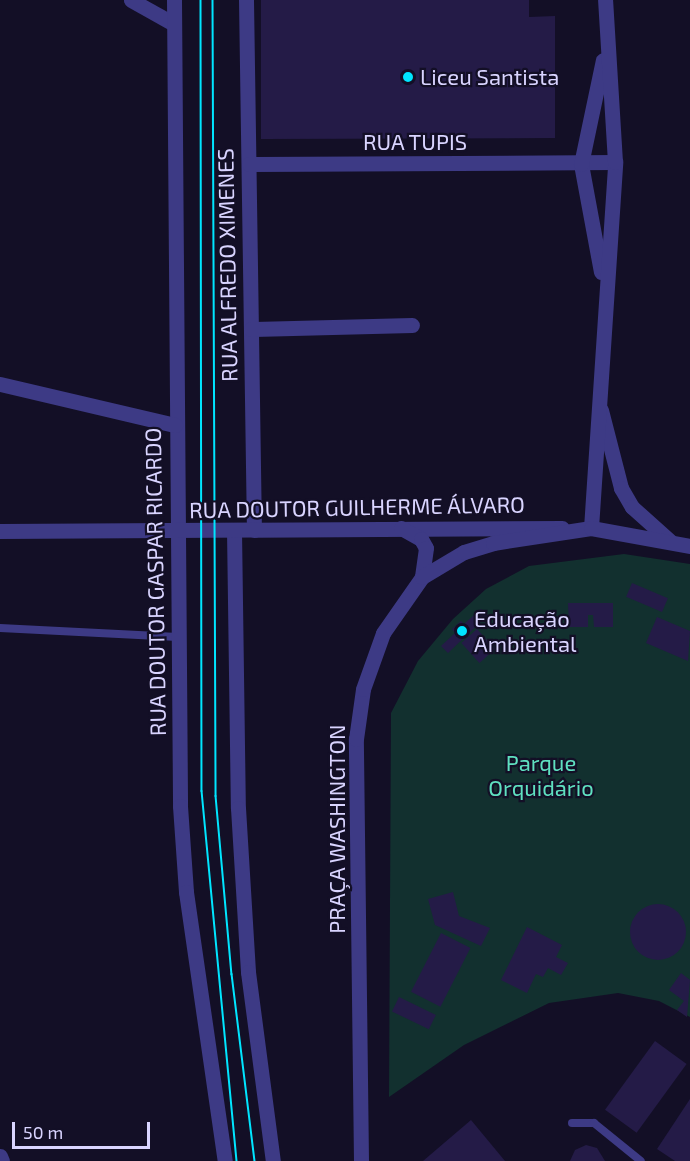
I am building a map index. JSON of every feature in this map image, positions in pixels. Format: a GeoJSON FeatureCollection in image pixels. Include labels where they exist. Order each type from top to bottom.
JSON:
{"type":"FeatureCollection","features":[{"type":"Feature","properties":{"kind":"street"},"geometry":{"type":"LineString","coordinates":[[130,0],[174,24]]}},
{"type":"Feature","properties":{"kind":"street","name":"RUA DOUTOR GASPAR RICARDO"},"geometry":{"type":"LineString","coordinates":[[174,0],[175,424],[180,806],[186,891],[225,1161]]}},
{"type":"Feature","properties":{"kind":"street","name":"RUA ALFREDO XIMENES"},"geometry":{"type":"LineString","coordinates":[[246,0],[254,530]]}},
{"type":"Feature","properties":{"kind":"street"},"geometry":{"type":"LineString","coordinates":[[591,528],[615,162],[605,0]]}},
{"type":"Feature","properties":{"kind":"street"},"geometry":{"type":"LineString","coordinates":[[605,292],[581,164],[607,40]]}},
{"type":"Feature","properties":{"kind":"street","name":"RUA TUPIS"},"geometry":{"type":"LineString","coordinates":[[249,164],[581,164],[615,162]]}},
{"type":"Feature","properties":{"kind":"street"},"geometry":{"type":"LineString","coordinates":[[251,329],[412,325]]}},
{"type":"Feature","properties":{"kind":"street"},"geometry":{"type":"LineString","coordinates":[[0,384],[175,424]]}},
{"type":"Feature","properties":{"kind":"street"},"geometry":{"type":"LineString","coordinates":[[598,399],[621,488],[638,514],[670,542]]}},
{"type":"Feature","properties":{"kind":"street"},"geometry":{"type":"LineString","coordinates":[[401,528],[421,539],[426,548],[422,577]]}},
{"type":"Feature","properties":{"kind":"street","name":"RUA DOUTOR GUILHERME ÁLVARO"},"geometry":{"type":"LineString","coordinates":[[0,531],[571,528]]}},
{"type":"Feature","properties":{"kind":"street","name":"PRAÇA WASHINGTON"},"geometry":{"type":"LineString","coordinates":[[361,1161],[356,739],[370,663],[383,633],[422,577],[464,552],[571,528],[591,528],[690,546]]}},
{"type":"Feature","properties":{"kind":"street"},"geometry":{"type":"LineString","coordinates":[[234,530],[238,808],[247,960],[273,1161]]}},
{"type":"Feature","properties":{"kind":"street"},"geometry":{"type":"LineString","coordinates":[[0,1156],[2,1161]]}},
{"type":"Feature","properties":{"kind":"lane"},"geometry":{"type":"LineString","coordinates":[[0,628],[178,637]]}},
{"type":"Feature","properties":{"kind":"lane"},"geometry":{"type":"LineString","coordinates":[[572,1122],[594,1123],[641,1161]]}},
{"type":"Feature","properties":{"kind":"green space","name":"Parque Orquidário"},"geometry":{"type":"Polygon","coordinates":[[[624,554],[690,564],[690,1017],[659,1001],[618,993],[549,1003],[464,1045],[389,1097],[391,713],[418,661],[453,619],[486,589],[529,566],[624,554]]]}},
{"type":"Feature","properties":{"kind":"building","name":"Liceu Santista"},"geometry":{"type":"Polygon","coordinates":[[[261,0],[529,0],[529,17],[555,16],[555,138],[261,139],[261,0]]]}},
{"type":"Feature","properties":{"kind":"building"},"geometry":{"type":"Polygon","coordinates":[[[632,583],[668,598],[662,612],[626,597],[632,583]]]}},
{"type":"Feature","properties":{"kind":"building"},"geometry":{"type":"Polygon","coordinates":[[[568,603],[613,603],[613,627],[594,627],[593,615],[588,615],[588,627],[569,627],[568,603]]]}},
{"type":"Feature","properties":{"kind":"building","name":"Educação Ambiental"},"geometry":{"type":"Polygon","coordinates":[[[481,609],[488,615],[448,653],[441,646],[455,633],[452,629],[461,621],[464,624],[481,609]]]}},
{"type":"Feature","properties":{"kind":"building"},"geometry":{"type":"Polygon","coordinates":[[[657,617],[690,631],[688,661],[646,643],[657,617]]]}},
{"type":"Feature","properties":{"kind":"building"},"geometry":{"type":"Polygon","coordinates":[[[477,629],[495,649],[479,663],[461,643],[477,629]]]}},
{"type":"Feature","properties":{"kind":"building"},"geometry":{"type":"Polygon","coordinates":[[[453,892],[459,916],[490,928],[481,946],[435,925],[428,899],[453,892]]]}},
{"type":"Feature","properties":{"kind":"building"},"geometry":{"type":"Polygon","coordinates":[[[652,904],[664,904],[678,912],[686,926],[684,943],[678,952],[664,960],[652,960],[635,948],[630,938],[630,926],[642,909],[652,904]]]}},
{"type":"Feature","properties":{"kind":"building"},"geometry":{"type":"Polygon","coordinates":[[[527,927],[562,945],[556,957],[568,963],[561,975],[548,968],[543,977],[536,974],[527,993],[501,980],[527,927]]]}},
{"type":"Feature","properties":{"kind":"building"},"geometry":{"type":"Polygon","coordinates":[[[441,933],[470,948],[440,1007],[411,992],[441,933]]]}},
{"type":"Feature","properties":{"kind":"building"},"geometry":{"type":"Polygon","coordinates":[[[681,973],[690,980],[687,1017],[677,1010],[684,1001],[669,990],[681,973]]]}},
{"type":"Feature","properties":{"kind":"building"},"geometry":{"type":"Polygon","coordinates":[[[399,997],[436,1015],[429,1029],[392,1011],[399,997]]]}},
{"type":"Feature","properties":{"kind":"building"},"geometry":{"type":"Polygon","coordinates":[[[655,1041],[687,1064],[637,1133],[605,1110],[655,1041]]]}},
{"type":"Feature","properties":{"kind":"building"},"geometry":{"type":"Polygon","coordinates":[[[690,1099],[690,1161],[675,1161],[657,1149],[690,1099]]]}},
{"type":"Feature","properties":{"kind":"building"},"geometry":{"type":"Polygon","coordinates":[[[471,1120],[505,1161],[423,1161],[471,1120]]]}},
{"type":"Feature","properties":{"kind":"building"},"geometry":{"type":"Polygon","coordinates":[[[586,1145],[597,1148],[605,1161],[570,1161],[575,1150],[586,1145]]]}},
{"type":"Feature","properties":{"kind":"tram line"},"geometry":{"type":"LineString","coordinates":[[201,0],[202,791],[237,1161]]}},
{"type":"Feature","properties":{"kind":"tram line"},"geometry":{"type":"LineString","coordinates":[[213,0],[216,796],[232,974],[255,1161]]}},
{"type":"Feature","properties":{"kind":"place","name":"Liceu Santista"},"geometry":{"type":"Point","coordinates":[408,77]}},
{"type":"Feature","properties":{"kind":"place","name":"Educação Ambiental"},"geometry":{"type":"Point","coordinates":[462,631]}}]}
